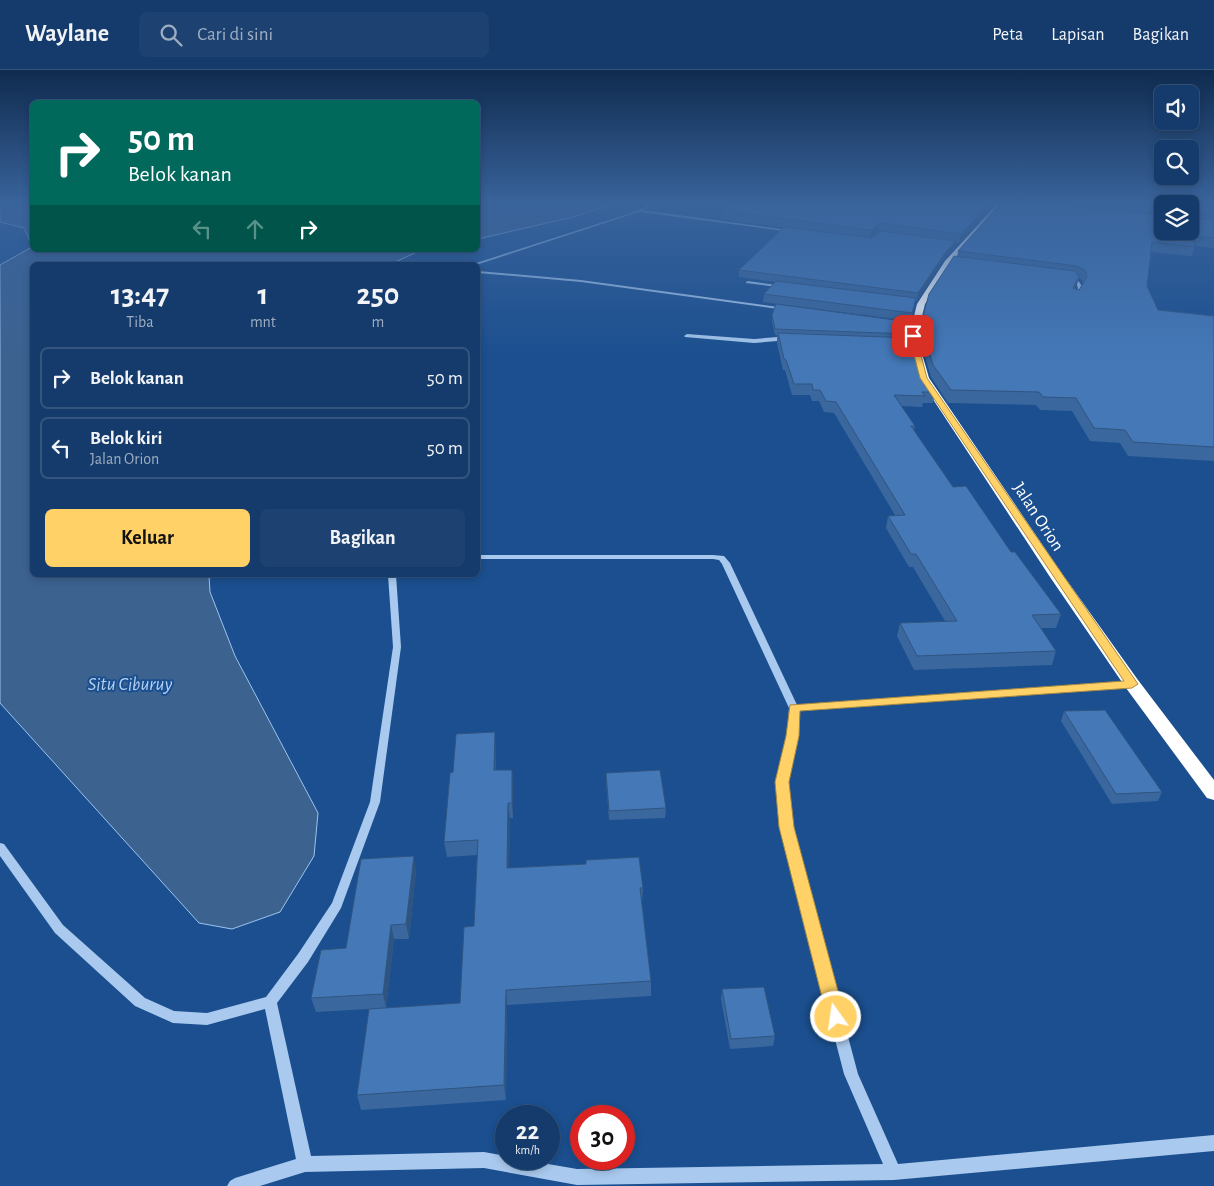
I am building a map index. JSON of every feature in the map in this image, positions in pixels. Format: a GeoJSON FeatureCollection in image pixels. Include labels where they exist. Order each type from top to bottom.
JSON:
{"type":"FeatureCollection","features":[{"type":"Feature","properties":{"kind":"highway","name":"Jalan Orion"},"geometry":{"type":"LineString","coordinates":[[956,254],[953,263],[916,304],[914,325],[909,343],[924,378],[937,400],[1132,684],[1214,792]]}},
{"type":"Feature","properties":{"kind":"street"},"geometry":{"type":"LineString","coordinates":[[480,262],[506,254]]}},
{"type":"Feature","properties":{"kind":"street"},"geometry":{"type":"LineString","coordinates":[[480,272],[581,281],[789,309]]}},
{"type":"Feature","properties":{"kind":"street"},"geometry":{"type":"LineString","coordinates":[[1059,276],[1074,279],[1079,283],[1080,288],[1074,298]]}},
{"type":"Feature","properties":{"kind":"street"},"geometry":{"type":"LineString","coordinates":[[748,282],[786,287]]}},
{"type":"Feature","properties":{"kind":"street"},"geometry":{"type":"LineString","coordinates":[[687,336],[754,341],[792,338]]}},
{"type":"Feature","properties":{"kind":"street"},"geometry":{"type":"LineString","coordinates":[[480,557],[721,558],[726,563],[794,708],[792,736],[782,782],[786,827],[851,1074],[894,1172]]}},
{"type":"Feature","properties":{"kind":"street"},"geometry":{"type":"LineString","coordinates":[[0,847],[59,929],[140,1002],[173,1018],[207,1019],[270,1002],[303,958],[337,904],[375,802],[397,647],[392,577]]}},
{"type":"Feature","properties":{"kind":"street"},"geometry":{"type":"LineString","coordinates":[[794,708],[1132,684]]}},
{"type":"Feature","properties":{"kind":"street"},"geometry":{"type":"LineString","coordinates":[[270,1002],[305,1164]]}},
{"type":"Feature","properties":{"kind":"street"},"geometry":{"type":"LineString","coordinates":[[235,1186],[305,1164],[484,1160],[576,1182],[894,1172],[1214,1143]]}},
{"type":"Feature","properties":{"kind":"water","name":"Situ Ciburuy"},"geometry":{"type":"Polygon","coordinates":[[[19,254],[412,254],[395,262],[30,262],[30,577],[209,577],[210,592],[235,656],[318,813],[314,856],[280,912],[232,929],[199,923],[0,703],[0,265],[19,254]]]}},
{"type":"Feature","properties":{"kind":"building"},"geometry":{"type":"Polygon","coordinates":[[[756,254],[944,254],[918,293],[739,270],[756,254]]]}},
{"type":"Feature","properties":{"kind":"building"},"geometry":{"type":"Polygon","coordinates":[[[982,254],[1151,254],[1147,286],[1158,310],[1214,316],[1214,447],[1133,442],[1125,430],[1094,428],[1076,398],[1043,397],[1039,392],[951,390],[933,365],[921,324],[929,294],[954,256],[1075,271],[1079,277],[1073,288],[1079,290],[1087,277],[1085,270],[1077,266],[982,254]]]}},
{"type":"Feature","properties":{"kind":"building"},"geometry":{"type":"Polygon","coordinates":[[[776,281],[916,298],[912,313],[764,294],[776,281]]]}},
{"type":"Feature","properties":{"kind":"building"},"geometry":{"type":"Polygon","coordinates":[[[776,304],[910,322],[909,334],[775,329],[772,315],[776,304]]]}},
{"type":"Feature","properties":{"kind":"building"},"geometry":{"type":"Polygon","coordinates":[[[778,333],[912,338],[919,368],[935,392],[922,392],[925,396],[894,395],[915,426],[911,426],[953,487],[966,486],[1011,552],[1015,552],[1061,614],[1032,615],[1056,651],[917,656],[900,623],[957,621],[916,554],[911,554],[888,516],[905,515],[836,402],[826,401],[820,390],[813,390],[812,384],[794,384],[784,359],[778,333]]]}},
{"type":"Feature","properties":{"kind":"building"},"geometry":{"type":"Polygon","coordinates":[[[1105,710],[1162,792],[1116,794],[1064,711],[1105,710]]]}},
{"type":"Feature","properties":{"kind":"building"},"geometry":{"type":"Polygon","coordinates":[[[495,732],[494,770],[512,770],[512,803],[508,803],[507,868],[586,864],[586,860],[639,857],[643,888],[640,888],[651,981],[506,990],[504,1085],[357,1095],[369,1009],[460,1003],[464,927],[474,926],[478,840],[444,842],[450,773],[453,772],[456,734],[495,732]]]}},
{"type":"Feature","properties":{"kind":"building"},"geometry":{"type":"Polygon","coordinates":[[[660,770],[666,808],[609,811],[606,773],[660,770]]]}},
{"type":"Feature","properties":{"kind":"building"},"geometry":{"type":"Polygon","coordinates":[[[414,856],[406,924],[391,925],[383,994],[311,998],[321,950],[346,948],[361,859],[414,856]]]}},
{"type":"Feature","properties":{"kind":"building"},"geometry":{"type":"Polygon","coordinates":[[[764,987],[775,1036],[731,1039],[722,989],[764,987]]]}},
{"type":"Feature","properties":{"kind":"route"},"geometry":{"type":"LineString","coordinates":[[836,1017],[786,827],[782,782],[792,736],[794,708],[1132,684],[951,421],[924,378],[913,336]]}}]}
